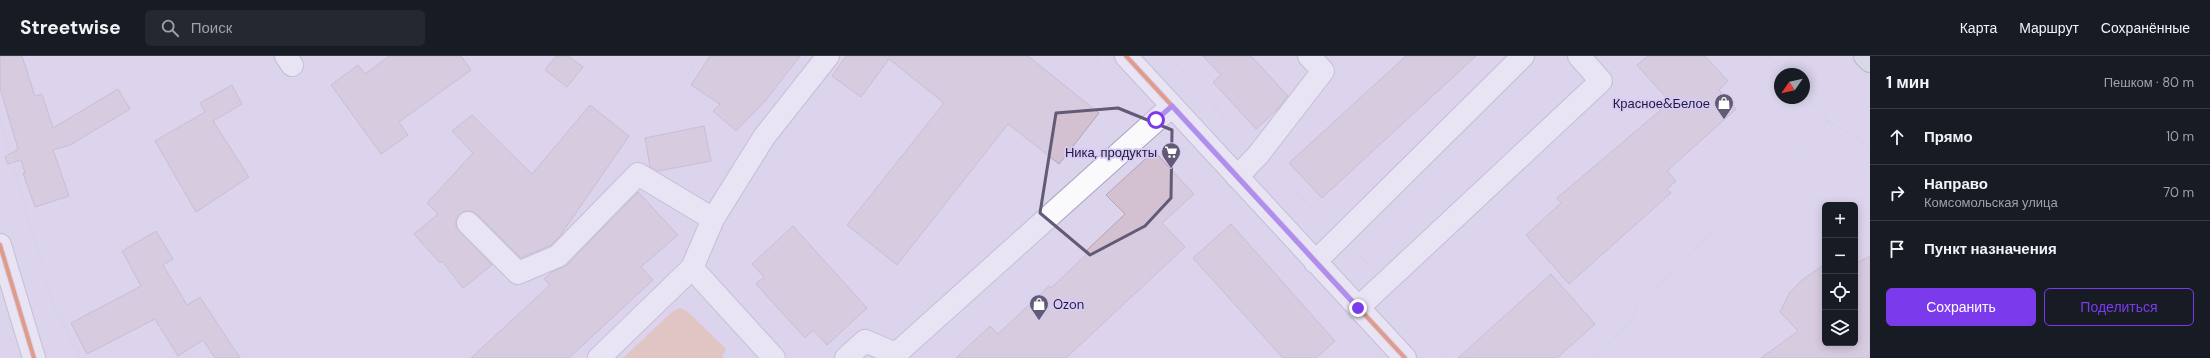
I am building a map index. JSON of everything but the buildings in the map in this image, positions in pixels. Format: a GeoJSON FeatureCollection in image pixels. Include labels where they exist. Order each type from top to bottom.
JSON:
{"type":"FeatureCollection","features":[{"type":"Feature","properties":{"kind":"main road"},"geometry":{"type":"LineString","coordinates":[[1865,56],[1870,61]]}},
{"type":"Feature","properties":{"kind":"street"},"geometry":{"type":"LineString","coordinates":[[599,358],[692,268],[713,219],[764,137],[828,56]]}},
{"type":"Feature","properties":{"kind":"street"},"geometry":{"type":"LineString","coordinates":[[1126,56],[1405,358]]}},
{"type":"Feature","properties":{"kind":"street"},"geometry":{"type":"LineString","coordinates":[[1237,176],[1258,155],[1322,71],[1309,56]]}},
{"type":"Feature","properties":{"kind":"street"},"geometry":{"type":"LineString","coordinates":[[1315,262],[1522,56]]}},
{"type":"Feature","properties":{"kind":"street"},"geometry":{"type":"LineString","coordinates":[[1358,308],[1601,81],[1579,56]]}},
{"type":"Feature","properties":{"kind":"street"},"geometry":{"type":"LineString","coordinates":[[846,358],[865,340],[896,354],[1172,106]]}},
{"type":"Feature","properties":{"kind":"street"},"geometry":{"type":"LineString","coordinates":[[468,223],[518,273],[558,256],[638,174],[713,219]]}},
{"type":"Feature","properties":{"kind":"street"},"geometry":{"type":"LineString","coordinates":[[0,245],[34,358]]}},
{"type":"Feature","properties":{"kind":"street"},"geometry":{"type":"LineString","coordinates":[[692,268],[774,358]]}},
{"type":"Feature","properties":{"kind":"path"},"geometry":{"type":"LineString","coordinates":[[688,74],[701,56]]}},
{"type":"Feature","properties":{"kind":"path"},"geometry":{"type":"LineString","coordinates":[[1170,56],[1258,155],[1342,235],[1447,358]]}},
{"type":"Feature","properties":{"kind":"path"},"geometry":{"type":"LineString","coordinates":[[1769,56],[1780,68]]}},
{"type":"Feature","properties":{"kind":"path"},"geometry":{"type":"LineString","coordinates":[[1810,100],[1829,121],[1870,147]]}},
{"type":"Feature","properties":{"kind":"path"},"geometry":{"type":"LineString","coordinates":[[0,120],[53,304],[80,358]]}},
{"type":"Feature","properties":{"kind":"path"},"geometry":{"type":"LineString","coordinates":[[1593,358],[1627,326],[1639,303],[1829,121]]}},
{"type":"Feature","properties":{"kind":"highlighted area"},"geometry":{"type":"Polygon","coordinates":[[[1118,108],[1172,130],[1171,198],[1145,226],[1090,255],[1040,213],[1056,113],[1118,108]]]}},
{"type":"Feature","properties":{"kind":"shaded area"},"geometry":{"type":"Polygon","coordinates":[[[680,308],[687,311],[726,349],[722,356],[724,358],[623,358],[673,311],[680,308]]]}},
{"type":"Feature","properties":{"kind":"cycle path"},"geometry":{"type":"LineString","coordinates":[[1126,56],[1405,358]]}},
{"type":"Feature","properties":{"kind":"cycle path"},"geometry":{"type":"LineString","coordinates":[[0,245],[34,358]]}},
{"type":"Feature","properties":{"kind":"place","name":"Красное&Белое"},"geometry":{"type":"Point","coordinates":[1724,120]}},
{"type":"Feature","properties":{"kind":"place","name":"Ника, продукты"},"geometry":{"type":"Point","coordinates":[1171,169]}},
{"type":"Feature","properties":{"kind":"place","name":"Ozon"},"geometry":{"type":"Point","coordinates":[1039,321]}},
{"type":"Feature","properties":{"kind":"route"},"geometry":{"type":"LineString","coordinates":[[1156,120],[1172,106],[1358,308]]}}]}
